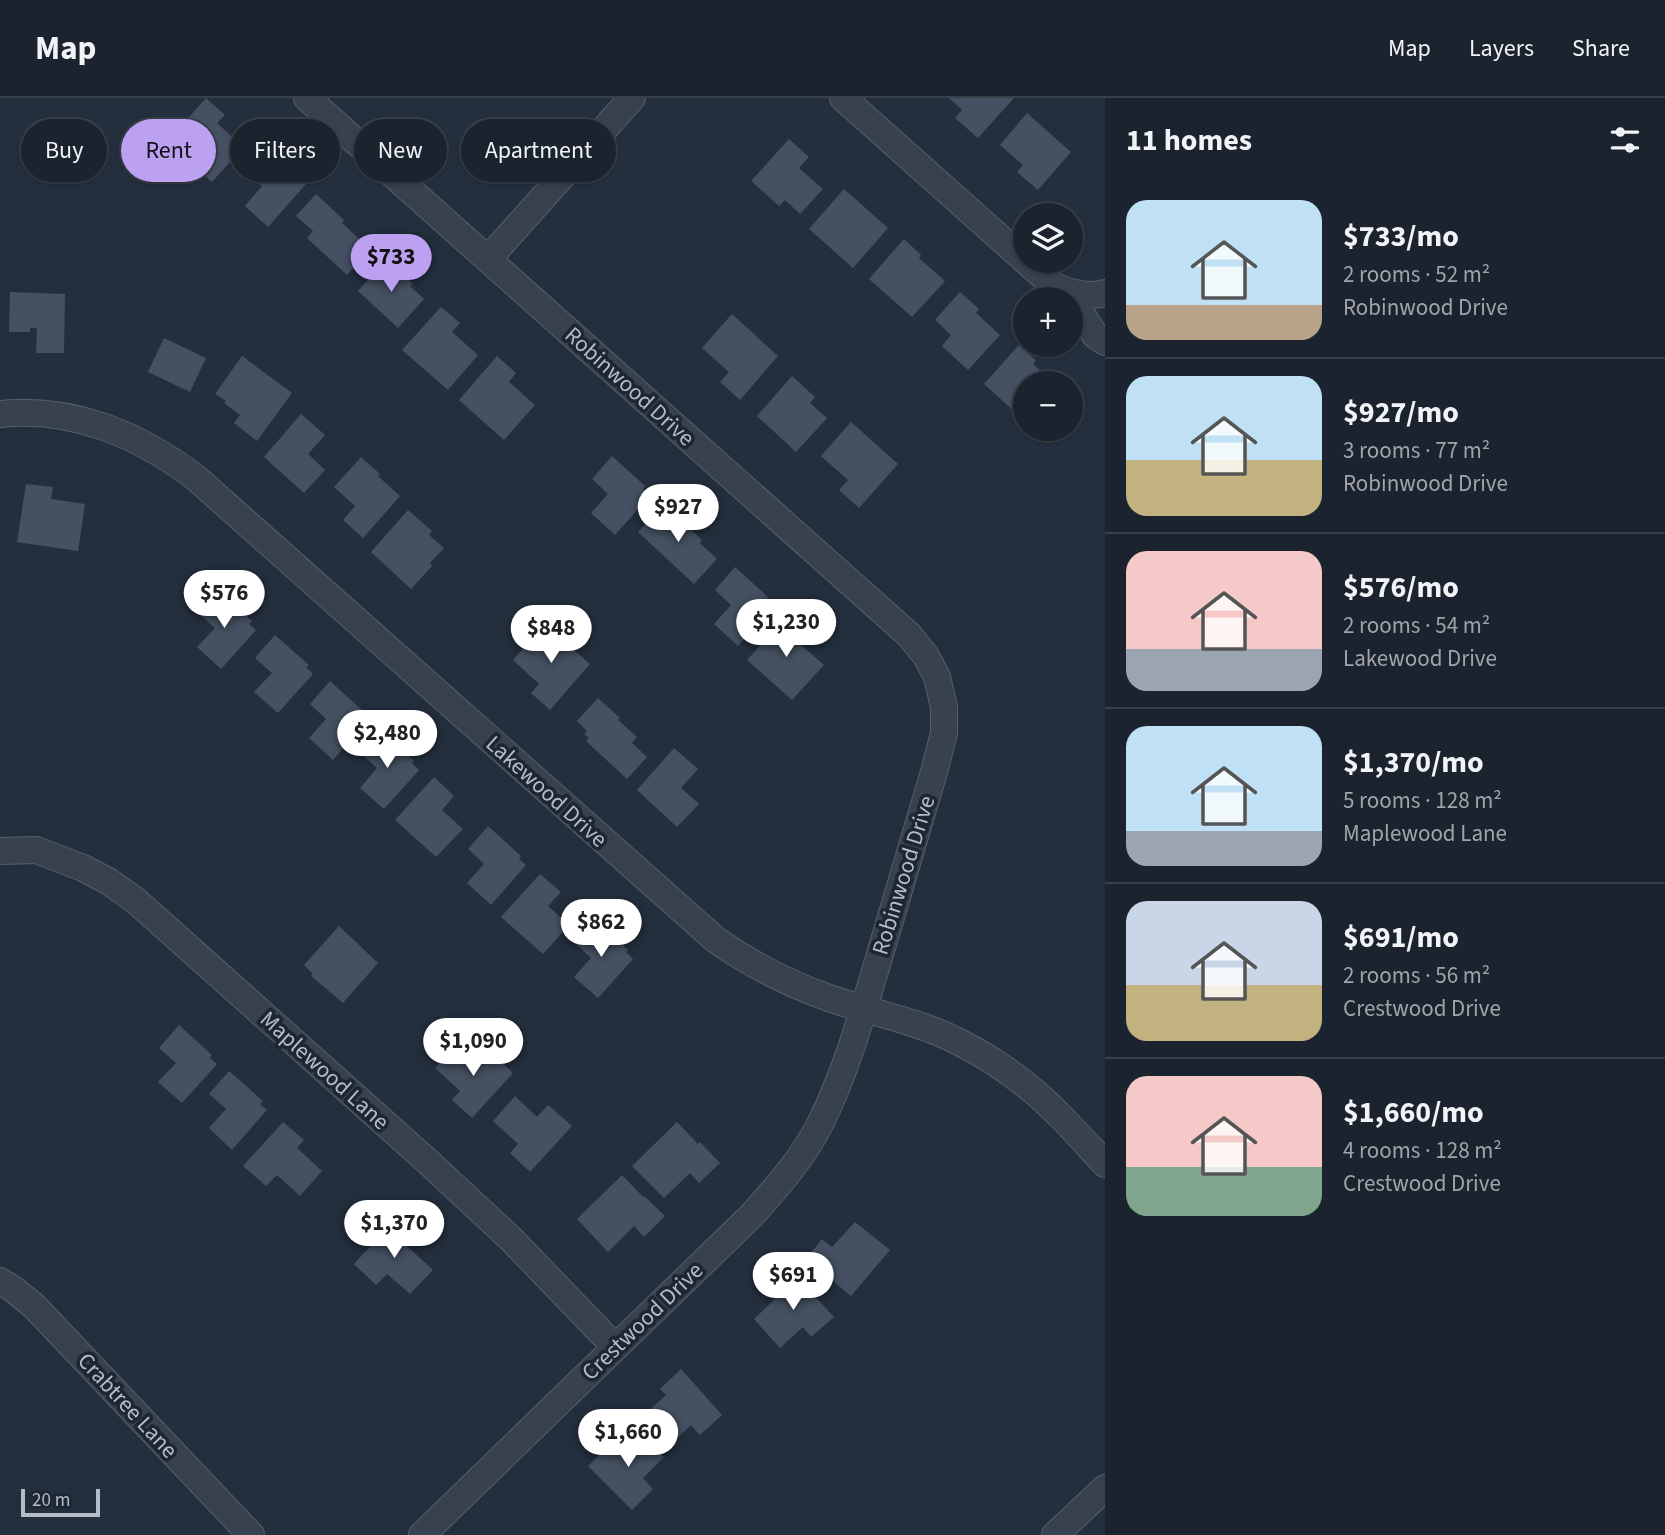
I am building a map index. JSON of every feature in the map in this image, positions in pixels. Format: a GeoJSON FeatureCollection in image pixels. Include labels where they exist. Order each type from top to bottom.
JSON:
{"type":"FeatureCollection","features":[{"type":"Feature","properties":{"kind":"street","name":"Robinwood Drive"},"geometry":{"type":"LineString","coordinates":[[307,98],[909,635],[926,656],[937,677],[944,707],[944,733],[864,1008]]}},
{"type":"Feature","properties":{"kind":"street"},"geometry":{"type":"LineString","coordinates":[[488,259],[632,98]]}},
{"type":"Feature","properties":{"kind":"street"},"geometry":{"type":"LineString","coordinates":[[843,98],[1056,287]]}},
{"type":"Feature","properties":{"kind":"street"},"geometry":{"type":"LineString","coordinates":[[1083,295],[1105,293]]}},
{"type":"Feature","properties":{"kind":"street"},"geometry":{"type":"LineString","coordinates":[[1083,315],[1100,339]]}},
{"type":"Feature","properties":{"kind":"street","name":"Lakewood Drive"},"geometry":{"type":"LineString","coordinates":[[0,415],[60,415],[92,423],[118,431],[174,461],[716,940],[773,975],[830,998],[919,1025],[957,1041],[993,1061],[1027,1085],[1050,1106],[1105,1164]]}},
{"type":"Feature","properties":{"kind":"street","name":"Maplewood Lane"},"geometry":{"type":"LineString","coordinates":[[0,851],[36,850],[100,877],[135,900],[436,1169],[511,1239],[615,1347]]}},
{"type":"Feature","properties":{"kind":"street","name":"Crestwood Drive"},"geometry":{"type":"LineString","coordinates":[[422,1535],[775,1191],[818,1128],[843,1073],[864,1008]]}},
{"type":"Feature","properties":{"kind":"street","name":"Crabtree Lane"},"geometry":{"type":"LineString","coordinates":[[0,1281],[34,1306],[251,1535]]}},
{"type":"Feature","properties":{"kind":"street"},"geometry":{"type":"LineString","coordinates":[[1055,1535],[1105,1488]]}},
{"type":"Feature","properties":{"kind":"building"},"geometry":{"type":"Polygon","coordinates":[[[206,98],[225,115],[217,123],[230,135],[230,162],[216,177],[216,119],[187,119],[206,98]]]}},
{"type":"Feature","properties":{"kind":"building"},"geometry":{"type":"Polygon","coordinates":[[[949,98],[1014,98],[978,138],[955,118],[962,110],[949,98]]]}},
{"type":"Feature","properties":{"kind":"building"},"geometry":{"type":"Polygon","coordinates":[[[1027,113],[1071,152],[1038,190],[1017,172],[1023,165],[1000,145],[1027,113]]]}},
{"type":"Feature","properties":{"kind":"building"},"geometry":{"type":"Polygon","coordinates":[[[789,139],[809,157],[799,168],[823,189],[800,214],[785,200],[779,206],[751,181],[789,139]]]}},
{"type":"Feature","properties":{"kind":"building"},"geometry":{"type":"Polygon","coordinates":[[[257,182],[306,184],[268,227],[245,206],[262,186],[257,182]]]}},
{"type":"Feature","properties":{"kind":"building"},"geometry":{"type":"Polygon","coordinates":[[[844,189],[888,228],[853,268],[809,229],[844,189]]]}},
{"type":"Feature","properties":{"kind":"building"},"geometry":{"type":"Polygon","coordinates":[[[316,194],[370,249],[347,275],[307,238],[313,231],[296,216],[316,194]]]}},
{"type":"Feature","properties":{"kind":"building"},"geometry":{"type":"Polygon","coordinates":[[[904,239],[921,255],[919,258],[945,281],[912,317],[869,279],[904,239]]]}},
{"type":"Feature","properties":{"kind":"building"},"geometry":{"type":"Polygon","coordinates":[[[386,259],[413,284],[410,286],[424,299],[398,328],[358,291],[386,259]]]}},
{"type":"Feature","properties":{"kind":"building"},"geometry":{"type":"Polygon","coordinates":[[[10,292],[65,294],[64,353],[36,353],[37,328],[30,328],[30,332],[9,332],[10,292]]]}},
{"type":"Feature","properties":{"kind":"building"},"geometry":{"type":"Polygon","coordinates":[[[960,292],[979,309],[976,313],[1000,335],[968,370],[942,346],[951,335],[935,320],[960,292]]]}},
{"type":"Feature","properties":{"kind":"building"},"geometry":{"type":"Polygon","coordinates":[[[441,307],[460,323],[452,332],[478,355],[448,390],[402,350],[441,307]]]}},
{"type":"Feature","properties":{"kind":"building"},"geometry":{"type":"Polygon","coordinates":[[[732,314],[778,356],[740,400],[720,382],[729,372],[702,348],[732,314]]]}},
{"type":"Feature","properties":{"kind":"building"},"geometry":{"type":"Polygon","coordinates":[[[164,338],[206,358],[190,392],[148,372],[164,338]]]}},
{"type":"Feature","properties":{"kind":"building"},"geometry":{"type":"Polygon","coordinates":[[[1013,352],[1013,357],[1033,357],[1036,360],[1033,364],[1041,371],[1013,371],[1013,410],[984,384],[1013,352]]]}},
{"type":"Feature","properties":{"kind":"building"},"geometry":{"type":"Polygon","coordinates":[[[242,356],[292,393],[257,441],[234,423],[240,415],[215,394],[242,356]]]}},
{"type":"Feature","properties":{"kind":"building"},"geometry":{"type":"Polygon","coordinates":[[[497,356],[516,373],[509,382],[535,405],[504,440],[459,400],[497,356]]]}},
{"type":"Feature","properties":{"kind":"building"},"geometry":{"type":"Polygon","coordinates":[[[792,376],[815,397],[810,403],[827,418],[796,452],[757,416],[792,376]]]}},
{"type":"Feature","properties":{"kind":"building"},"geometry":{"type":"Polygon","coordinates":[[[301,414],[325,435],[308,454],[325,470],[304,493],[264,457],[301,414]]]}},
{"type":"Feature","properties":{"kind":"building"},"geometry":{"type":"Polygon","coordinates":[[[851,422],[898,464],[859,508],[839,490],[848,480],[821,456],[851,422]]]}},
{"type":"Feature","properties":{"kind":"building"},"geometry":{"type":"Polygon","coordinates":[[[612,456],[645,486],[643,489],[650,496],[615,535],[591,513],[608,494],[592,479],[612,456]]]}},
{"type":"Feature","properties":{"kind":"building"},"geometry":{"type":"Polygon","coordinates":[[[361,457],[400,496],[363,538],[343,520],[355,506],[334,487],[361,457]]]}},
{"type":"Feature","properties":{"kind":"building"},"geometry":{"type":"Polygon","coordinates":[[[26,484],[53,487],[51,499],[85,504],[78,551],[17,542],[26,484]]]}},
{"type":"Feature","properties":{"kind":"building"},"geometry":{"type":"Polygon","coordinates":[[[664,505],[702,540],[700,543],[717,559],[694,584],[638,532],[664,505]]]}},
{"type":"Feature","properties":{"kind":"building"},"geometry":{"type":"Polygon","coordinates":[[[408,510],[432,531],[429,535],[444,548],[411,589],[371,552],[408,510]]]}},
{"type":"Feature","properties":{"kind":"building"},"geometry":{"type":"Polygon","coordinates":[[[735,567],[768,597],[766,600],[773,606],[738,646],[714,624],[731,605],[715,590],[735,567]]]}},
{"type":"Feature","properties":{"kind":"building"},"geometry":{"type":"Polygon","coordinates":[[[218,591],[252,621],[249,624],[256,630],[221,669],[197,647],[215,628],[198,613],[218,591]]]}},
{"type":"Feature","properties":{"kind":"building"},"geometry":{"type":"Polygon","coordinates":[[[787,615],[807,634],[799,643],[824,665],[792,700],[747,660],[787,615]]]}},
{"type":"Feature","properties":{"kind":"building"},"geometry":{"type":"Polygon","coordinates":[[[547,621],[564,637],[562,639],[590,664],[550,710],[531,693],[539,684],[513,660],[547,621]]]}},
{"type":"Feature","properties":{"kind":"building"},"geometry":{"type":"Polygon","coordinates":[[[275,635],[309,665],[306,667],[313,674],[278,713],[254,692],[272,673],[255,658],[275,635]]]}},
{"type":"Feature","properties":{"kind":"building"},"geometry":{"type":"Polygon","coordinates":[[[330,681],[363,711],[361,714],[368,720],[333,760],[309,738],[326,719],[310,704],[330,681]]]}},
{"type":"Feature","properties":{"kind":"building"},"geometry":{"type":"Polygon","coordinates":[[[598,698],[637,737],[632,743],[647,757],[627,779],[586,741],[589,738],[584,734],[587,731],[577,721],[598,698]]]}},
{"type":"Feature","properties":{"kind":"building"},"geometry":{"type":"Polygon","coordinates":[[[381,730],[414,761],[412,763],[419,770],[384,809],[360,788],[377,768],[360,753],[381,730]]]}},
{"type":"Feature","properties":{"kind":"building"},"geometry":{"type":"Polygon","coordinates":[[[674,748],[698,769],[681,788],[699,804],[677,827],[637,790],[674,748]]]}},
{"type":"Feature","properties":{"kind":"building"},"geometry":{"type":"Polygon","coordinates":[[[434,777],[454,796],[442,810],[463,829],[436,857],[395,820],[434,777]]]}},
{"type":"Feature","properties":{"kind":"building"},"geometry":{"type":"Polygon","coordinates":[[[488,826],[521,856],[519,859],[526,865],[491,905],[467,883],[484,864],[468,849],[488,826]]]}},
{"type":"Feature","properties":{"kind":"building"},"geometry":{"type":"Polygon","coordinates":[[[540,874],[561,892],[548,906],[569,925],[543,954],[501,917],[540,874]]]}},
{"type":"Feature","properties":{"kind":"building"},"geometry":{"type":"Polygon","coordinates":[[[595,920],[628,950],[626,952],[633,959],[598,998],[574,977],[591,958],[575,943],[595,920]]]}},
{"type":"Feature","properties":{"kind":"building"},"geometry":{"type":"Polygon","coordinates":[[[339,926],[378,963],[343,1003],[311,976],[313,974],[304,965],[339,926]]]}},
{"type":"Feature","properties":{"kind":"building"},"geometry":{"type":"Polygon","coordinates":[[[179,1025],[212,1055],[210,1058],[217,1064],[182,1103],[158,1082],[176,1063],[159,1048],[179,1025]]]}},
{"type":"Feature","properties":{"kind":"building"},"geometry":{"type":"Polygon","coordinates":[[[457,1043],[479,1064],[490,1052],[513,1073],[472,1118],[452,1100],[460,1091],[435,1068],[457,1043]]]}},
{"type":"Feature","properties":{"kind":"building"},"geometry":{"type":"Polygon","coordinates":[[[229,1071],[263,1101],[260,1104],[267,1110],[232,1150],[209,1128],[226,1109],[209,1094],[229,1071]]]}},
{"type":"Feature","properties":{"kind":"building"},"geometry":{"type":"Polygon","coordinates":[[[515,1096],[537,1117],[548,1105],[572,1126],[530,1172],[510,1153],[518,1144],[493,1121],[515,1096]]]}},
{"type":"Feature","properties":{"kind":"building"},"geometry":{"type":"Polygon","coordinates":[[[283,1122],[304,1140],[297,1148],[322,1171],[300,1196],[277,1175],[266,1186],[243,1166],[283,1122]]]}},
{"type":"Feature","properties":{"kind":"building"},"geometry":{"type":"Polygon","coordinates":[[[677,1122],[720,1163],[699,1183],[690,1173],[664,1198],[632,1166],[677,1122]]]}},
{"type":"Feature","properties":{"kind":"building"},"geometry":{"type":"Polygon","coordinates":[[[622,1175],[665,1216],[644,1237],[634,1226],[608,1252],[577,1219],[622,1175]]]}},
{"type":"Feature","properties":{"kind":"building"},"geometry":{"type":"Polygon","coordinates":[[[394,1220],[414,1239],[407,1246],[433,1270],[410,1294],[387,1274],[376,1285],[354,1264],[394,1220]]]}},
{"type":"Feature","properties":{"kind":"building"},"geometry":{"type":"Polygon","coordinates":[[[855,1222],[890,1250],[851,1296],[806,1259],[822,1239],[832,1247],[855,1222]]]}},
{"type":"Feature","properties":{"kind":"building"},"geometry":{"type":"Polygon","coordinates":[[[792,1271],[834,1317],[811,1337],[803,1327],[780,1348],[754,1319],[777,1297],[771,1290],[792,1271]]]}},
{"type":"Feature","properties":{"kind":"building"},"geometry":{"type":"Polygon","coordinates":[[[681,1369],[722,1415],[700,1435],[691,1425],[669,1446],[642,1417],[666,1395],[660,1389],[681,1369]]]}},
{"type":"Feature","properties":{"kind":"building"},"geometry":{"type":"Polygon","coordinates":[[[639,1432],[664,1457],[643,1478],[653,1489],[632,1510],[588,1466],[608,1446],[617,1454],[639,1432]]]}}]}
